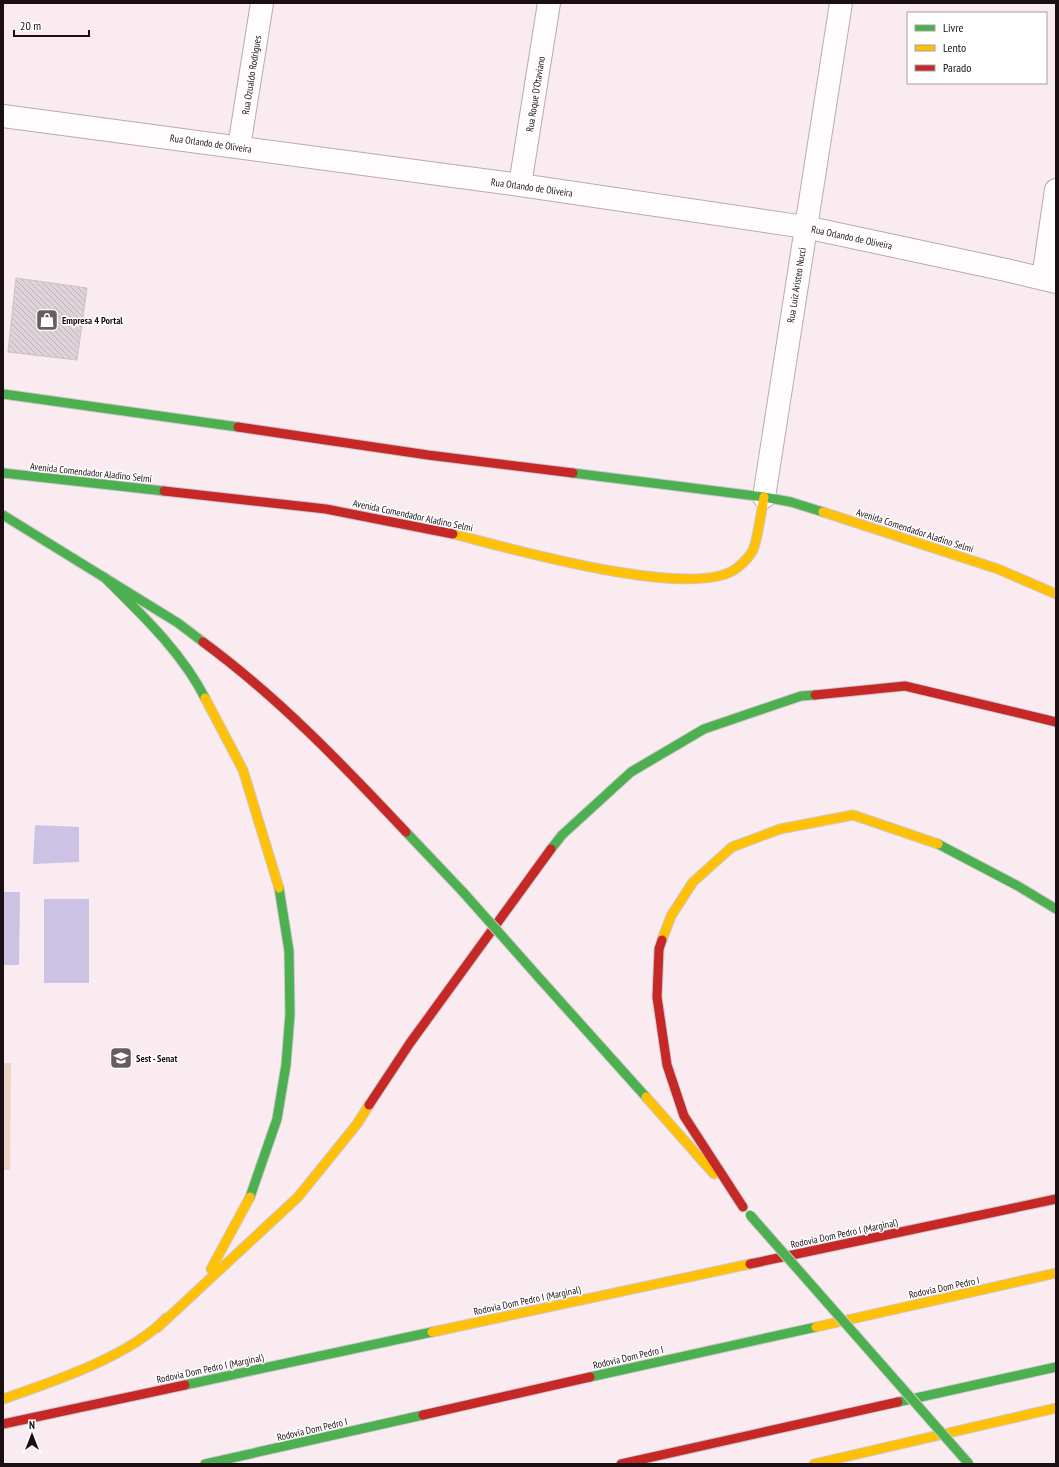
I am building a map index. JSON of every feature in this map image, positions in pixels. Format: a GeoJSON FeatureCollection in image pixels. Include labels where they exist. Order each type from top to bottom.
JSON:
{"type":"FeatureCollection","features":[{"type":"Feature","properties":{"kind":"main road","name":"Avenida Comendador Aladino Selmi"},"geometry":{"type":"LineString","coordinates":[[3,394],[428,455],[764,497],[791,502],[998,569],[1056,594]]}},
{"type":"Feature","properties":{"kind":"main road","name":"Avenida Comendador Aladino Selmi"},"geometry":{"type":"LineString","coordinates":[[3,473],[326,509],[444,532],[587,566],[636,575],[683,579],[714,577],[736,569],[752,550],[764,497]]}},
{"type":"Feature","properties":{"kind":"main road"},"geometry":{"type":"LineString","coordinates":[[3,515],[178,623],[241,670],[350,773],[463,892],[969,1464]]}},
{"type":"Feature","properties":{"kind":"main road"},"geometry":{"type":"LineString","coordinates":[[104,577],[159,632],[199,686],[243,770],[279,886],[289,951],[290,1014],[286,1065],[277,1119],[253,1192],[214,1264],[157,1328]]}},
{"type":"Feature","properties":{"kind":"main road"},"geometry":{"type":"LineString","coordinates":[[3,1399],[43,1386],[104,1360],[157,1328],[298,1197],[357,1124],[428,1017],[562,835],[631,772],[704,729],[801,696],[905,686],[1056,722]]}},
{"type":"Feature","properties":{"kind":"main road"},"geometry":{"type":"LineString","coordinates":[[743,1207],[684,1116],[667,1065],[661,1027],[657,997],[659,949],[671,916],[694,882],[732,847],[780,829],[853,815],[934,842],[1018,886],[1056,909]]}},
{"type":"Feature","properties":{"kind":"main road","name":"Rodovia Dom Pedro I (Marginal)"},"geometry":{"type":"LineString","coordinates":[[3,1424],[1056,1199]]}},
{"type":"Feature","properties":{"kind":"main road","name":"Rodovia Dom Pedro I"},"geometry":{"type":"LineString","coordinates":[[205,1464],[1056,1273]]}},
{"type":"Feature","properties":{"kind":"main road"},"geometry":{"type":"LineString","coordinates":[[621,1464],[1056,1367]]}},
{"type":"Feature","properties":{"kind":"main road"},"geometry":{"type":"LineString","coordinates":[[814,1464],[1056,1408]]}},
{"type":"Feature","properties":{"kind":"street","name":"Rua Ozualdo Rodrigues"},"geometry":{"type":"LineString","coordinates":[[239,147],[262,3]]}},
{"type":"Feature","properties":{"kind":"street","name":"Rua Roque D'Otaviano"},"geometry":{"type":"LineString","coordinates":[[520,186],[550,3]]}},
{"type":"Feature","properties":{"kind":"street","name":"Rua Luiz Aristeo Nucci"},"geometry":{"type":"LineString","coordinates":[[764,497],[841,3]]}},
{"type":"Feature","properties":{"kind":"street","name":"Rua Orlando de Oliveira"},"geometry":{"type":"LineString","coordinates":[[3,116],[239,147],[805,227],[1050,280]]}},
{"type":"Feature","properties":{"kind":"street"},"geometry":{"type":"LineString","coordinates":[[1050,280],[1056,190]]}},
{"type":"Feature","properties":{"kind":"street"},"geometry":{"type":"LineString","coordinates":[[998,569],[1056,584]]}},
{"type":"Feature","properties":{"kind":"shaded area"},"geometry":{"type":"Polygon","coordinates":[[[35,825],[79,827],[79,862],[33,864],[35,825]]]}},
{"type":"Feature","properties":{"kind":"shaded area"},"geometry":{"type":"Polygon","coordinates":[[[3,892],[20,892],[19,965],[3,965],[3,892]]]}},
{"type":"Feature","properties":{"kind":"shaded area"},"geometry":{"type":"Polygon","coordinates":[[[44,899],[89,899],[89,983],[44,983],[44,899]]]}},
{"type":"Feature","properties":{"kind":"shaded area"},"geometry":{"type":"Polygon","coordinates":[[[3,1063],[11,1063],[10,1170],[3,1170],[3,1063]]]}},
{"type":"Feature","properties":{"kind":"building","name":"Empresa 4 Portal"},"geometry":{"type":"Polygon","coordinates":[[[16,278],[87,288],[77,360],[8,352],[16,278]]]}},
{"type":"Feature","properties":{"kind":"traffic: fast"},"geometry":{"type":"LineString","coordinates":[[3,394],[238,427]]}},
{"type":"Feature","properties":{"kind":"traffic: fast"},"geometry":{"type":"LineString","coordinates":[[3,473],[164,491]]}},
{"type":"Feature","properties":{"kind":"traffic: fast"},"geometry":{"type":"LineString","coordinates":[[573,473],[764,497],[791,502],[823,512]]}},
{"type":"Feature","properties":{"kind":"traffic: fast"},"geometry":{"type":"LineString","coordinates":[[3,515],[178,623],[203,642]]}},
{"type":"Feature","properties":{"kind":"traffic: fast"},"geometry":{"type":"LineString","coordinates":[[104,577],[146,619],[172,649],[184,664],[205,698]]}},
{"type":"Feature","properties":{"kind":"traffic: fast"},"geometry":{"type":"LineString","coordinates":[[551,849],[562,835],[631,772],[704,729],[801,696],[815,695]]}},
{"type":"Feature","properties":{"kind":"traffic: fast"},"geometry":{"type":"LineString","coordinates":[[406,832],[463,892]]}},
{"type":"Feature","properties":{"kind":"traffic: fast"},"geometry":{"type":"LineString","coordinates":[[938,844],[1018,886],[1056,909]]}},
{"type":"Feature","properties":{"kind":"traffic: fast"},"geometry":{"type":"LineString","coordinates":[[250,1197],[277,1119],[286,1065],[290,1014],[289,951],[279,888]]}},
{"type":"Feature","properties":{"kind":"traffic: fast"},"geometry":{"type":"LineString","coordinates":[[463,892],[541,980]]}},
{"type":"Feature","properties":{"kind":"traffic: fast"},"geometry":{"type":"LineString","coordinates":[[541,980],[646,1097]]}},
{"type":"Feature","properties":{"kind":"traffic: fast"},"geometry":{"type":"LineString","coordinates":[[750,1215],[969,1464]]}},
{"type":"Feature","properties":{"kind":"traffic: fast"},"geometry":{"type":"LineString","coordinates":[[590,1377],[816,1327]]}},
{"type":"Feature","properties":{"kind":"traffic: fast"},"geometry":{"type":"LineString","coordinates":[[185,1385],[432,1332]]}},
{"type":"Feature","properties":{"kind":"traffic: fast"},"geometry":{"type":"LineString","coordinates":[[898,1402],[1056,1367]]}},
{"type":"Feature","properties":{"kind":"traffic: fast"},"geometry":{"type":"LineString","coordinates":[[205,1464],[423,1415]]}},
{"type":"Feature","properties":{"kind":"traffic: slow"},"geometry":{"type":"LineString","coordinates":[[453,534],[514,550],[599,569],[642,576],[682,579],[715,577],[737,568],[752,552],[755,546],[764,497]]}},
{"type":"Feature","properties":{"kind":"traffic: slow"},"geometry":{"type":"LineString","coordinates":[[823,512],[998,569],[1056,594]]}},
{"type":"Feature","properties":{"kind":"traffic: slow"},"geometry":{"type":"LineString","coordinates":[[205,698],[243,770],[279,888]]}},
{"type":"Feature","properties":{"kind":"traffic: slow"},"geometry":{"type":"LineString","coordinates":[[662,940],[671,916],[693,882],[732,847],[780,829],[853,815],[938,844]]}},
{"type":"Feature","properties":{"kind":"traffic: slow"},"geometry":{"type":"LineString","coordinates":[[646,1097],[714,1174]]}},
{"type":"Feature","properties":{"kind":"traffic: slow"},"geometry":{"type":"LineString","coordinates":[[157,1328],[298,1197],[357,1124],[369,1105]]}},
{"type":"Feature","properties":{"kind":"traffic: slow"},"geometry":{"type":"LineString","coordinates":[[211,1269],[250,1197]]}},
{"type":"Feature","properties":{"kind":"traffic: slow"},"geometry":{"type":"LineString","coordinates":[[432,1332],[750,1264]]}},
{"type":"Feature","properties":{"kind":"traffic: slow"},"geometry":{"type":"LineString","coordinates":[[816,1327],[1056,1273]]}},
{"type":"Feature","properties":{"kind":"traffic: slow"},"geometry":{"type":"LineString","coordinates":[[3,1399],[67,1376],[112,1356],[151,1332],[166,1318]]}},
{"type":"Feature","properties":{"kind":"traffic: slow"},"geometry":{"type":"LineString","coordinates":[[814,1464],[1056,1408]]}},
{"type":"Feature","properties":{"kind":"traffic: jam"},"geometry":{"type":"LineString","coordinates":[[238,427],[428,455],[573,473]]}},
{"type":"Feature","properties":{"kind":"traffic: jam"},"geometry":{"type":"LineString","coordinates":[[164,491],[326,509],[453,534]]}},
{"type":"Feature","properties":{"kind":"traffic: jam"},"geometry":{"type":"LineString","coordinates":[[203,642],[258,685],[309,732],[406,832]]}},
{"type":"Feature","properties":{"kind":"traffic: jam"},"geometry":{"type":"LineString","coordinates":[[815,695],[905,686],[1056,722]]}},
{"type":"Feature","properties":{"kind":"traffic: jam"},"geometry":{"type":"LineString","coordinates":[[369,1105],[410,1043],[551,849]]}},
{"type":"Feature","properties":{"kind":"traffic: jam"},"geometry":{"type":"LineString","coordinates":[[662,940],[659,949],[657,997],[667,1065],[684,1116],[743,1207]]}},
{"type":"Feature","properties":{"kind":"traffic: jam"},"geometry":{"type":"LineString","coordinates":[[750,1264],[1056,1199]]}},
{"type":"Feature","properties":{"kind":"traffic: jam"},"geometry":{"type":"LineString","coordinates":[[423,1415],[590,1377]]}},
{"type":"Feature","properties":{"kind":"traffic: jam"},"geometry":{"type":"LineString","coordinates":[[3,1424],[185,1385]]}},
{"type":"Feature","properties":{"kind":"traffic: jam"},"geometry":{"type":"LineString","coordinates":[[621,1464],[898,1402]]}},
{"type":"Feature","properties":{"kind":"place","name":"Empresa 4 Portal"},"geometry":{"type":"Point","coordinates":[47,320]}},
{"type":"Feature","properties":{"kind":"place","name":"Sest - Senat"},"geometry":{"type":"Point","coordinates":[121,1058]}}]}
